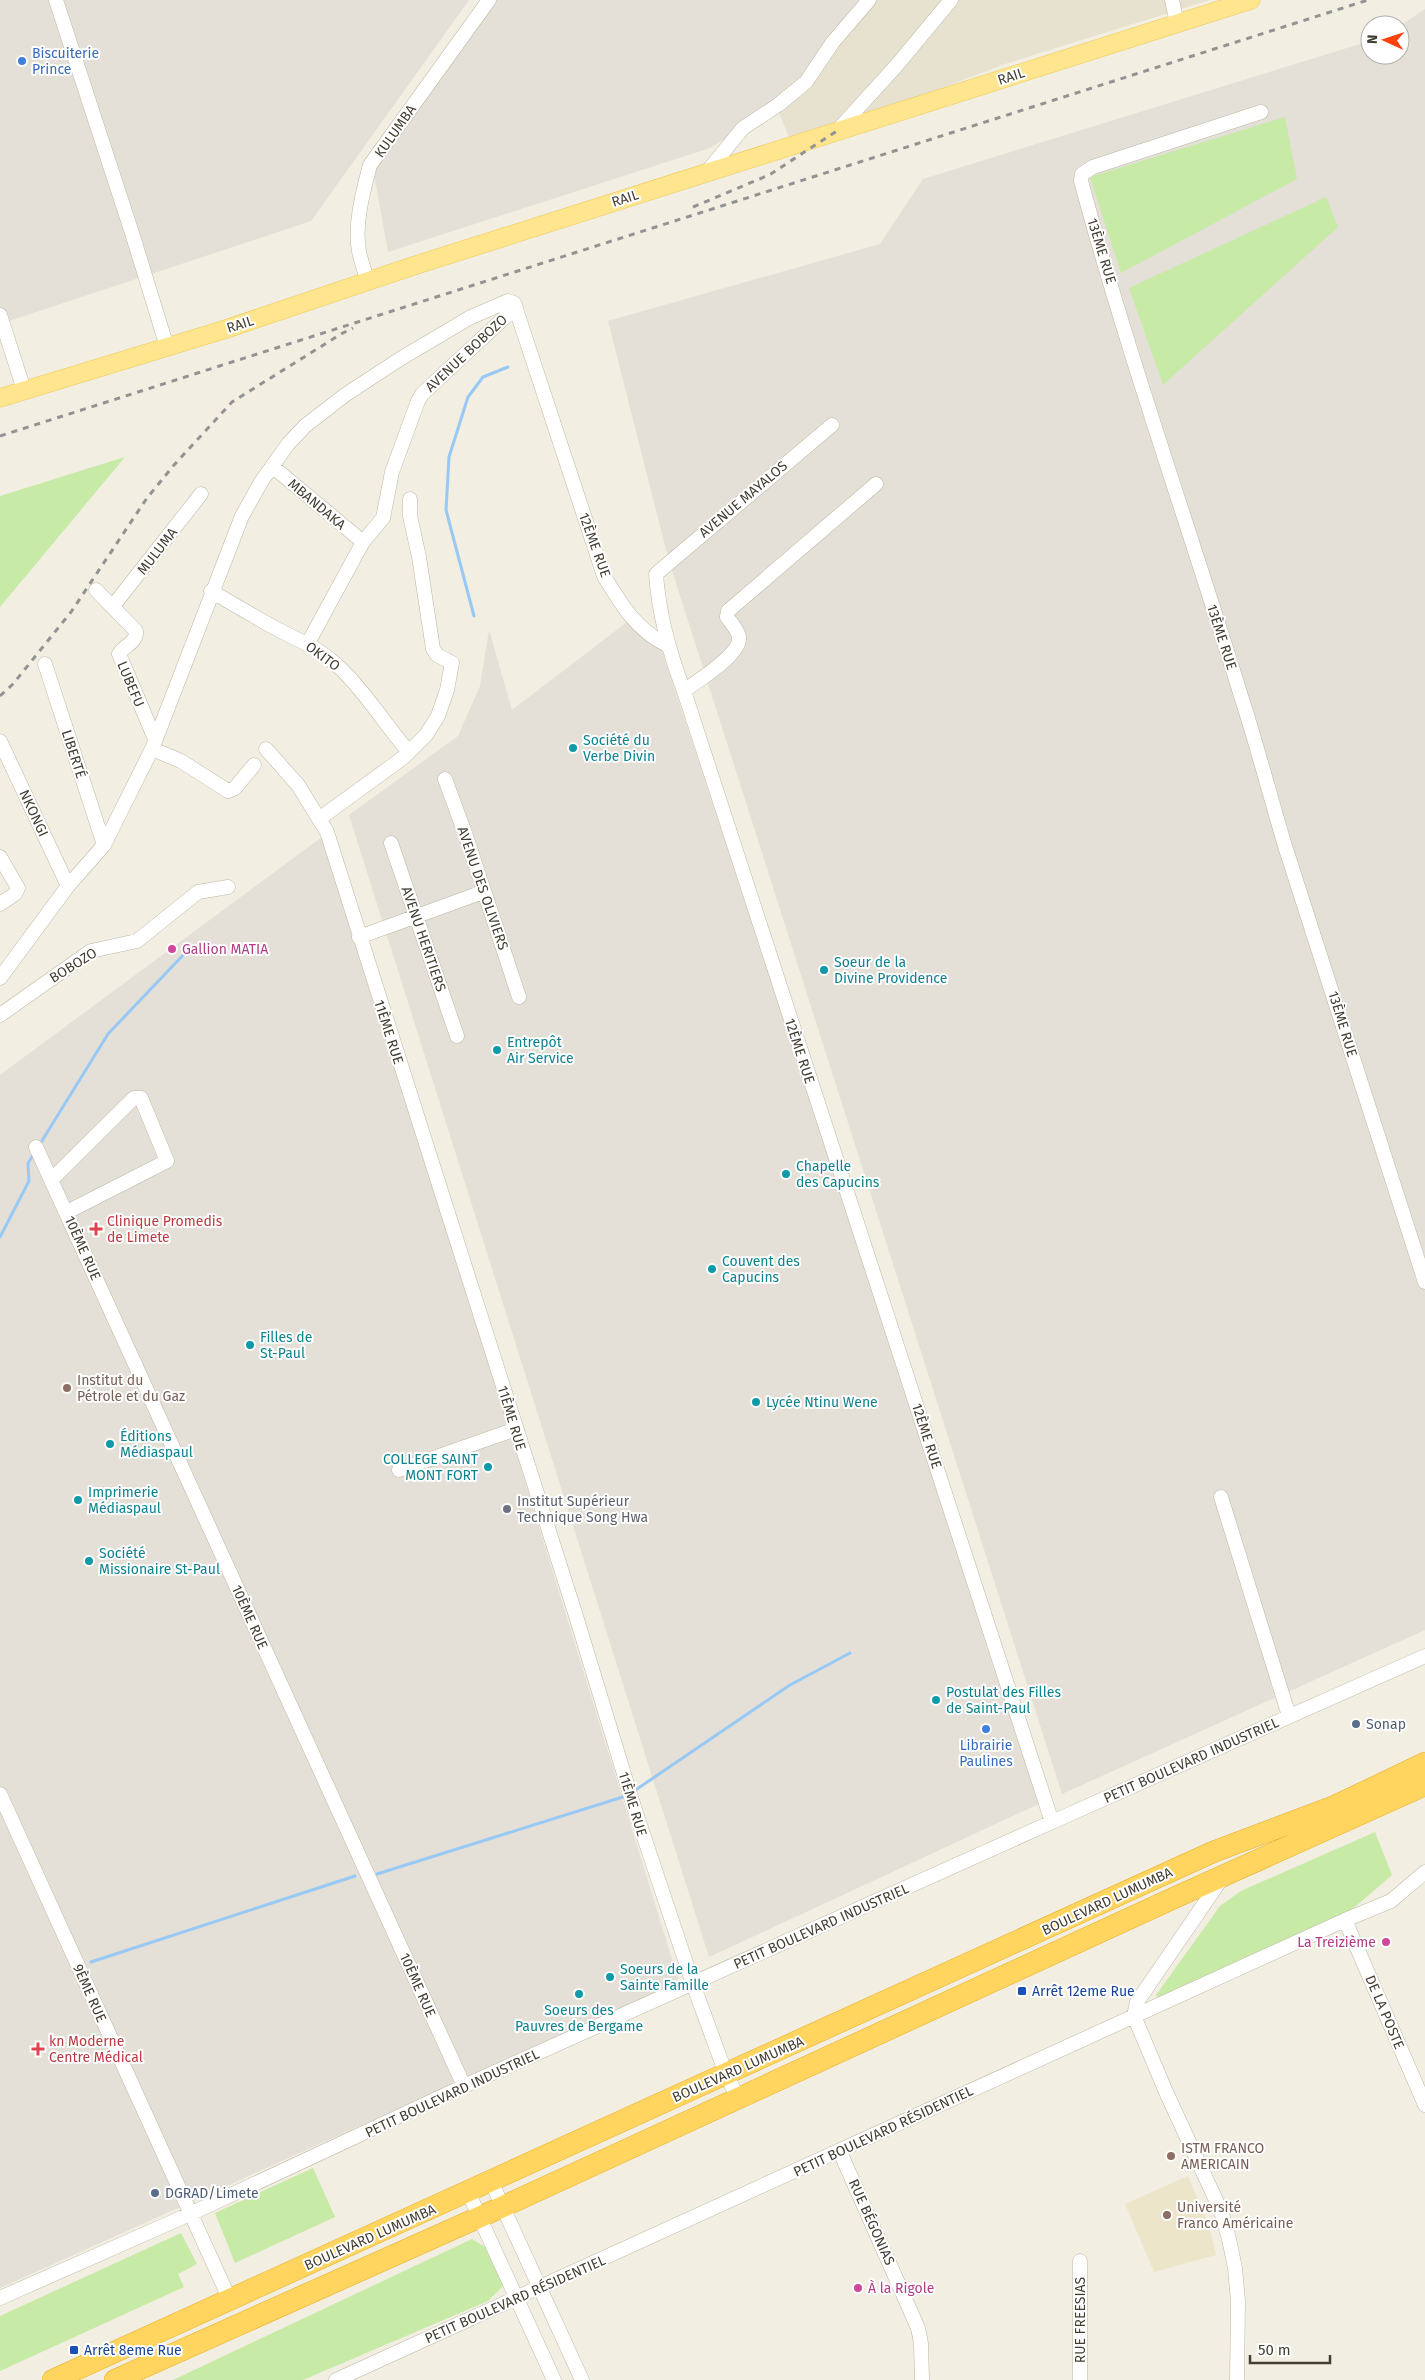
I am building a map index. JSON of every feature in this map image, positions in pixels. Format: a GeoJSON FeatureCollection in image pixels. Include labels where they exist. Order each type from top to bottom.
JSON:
{"type":"FeatureCollection","features":[{"type":"Feature","properties":{"kind":"highway","name":"BOULEVARD LUMUMBA"},"geometry":{"type":"LineString","coordinates":[[54,2380],[1214,1852],[1335,1806],[1425,1763]]}},
{"type":"Feature","properties":{"kind":"highway","name":"BOULEVARD LUMUMBA"},"geometry":{"type":"LineString","coordinates":[[115,2380],[479,2218],[1176,1897],[1222,1878],[1425,1785]]}},
{"type":"Feature","properties":{"kind":"main road","name":"RAIL"},"geometry":{"type":"LineString","coordinates":[[0,398],[166,347],[707,172],[1251,0]]}},
{"type":"Feature","properties":{"kind":"street"},"geometry":{"type":"LineString","coordinates":[[56,0],[132,233],[166,347]]}},
{"type":"Feature","properties":{"kind":"street","name":"KULUMBA"},"geometry":{"type":"LineString","coordinates":[[368,282],[359,250],[358,225],[363,191],[370,165],[489,0]]}},
{"type":"Feature","properties":{"kind":"street"},"geometry":{"type":"LineString","coordinates":[[707,172],[743,128],[778,105],[806,82],[833,42],[869,0]]}},
{"type":"Feature","properties":{"kind":"street"},"geometry":{"type":"LineString","coordinates":[[837,131],[897,65],[951,0]]}},
{"type":"Feature","properties":{"kind":"street"},"geometry":{"type":"LineString","coordinates":[[1172,0],[1176,23]]}},
{"type":"Feature","properties":{"kind":"street","name":"13ÈME RUE"},"geometry":{"type":"LineString","coordinates":[[1261,112],[1093,167],[1082,174],[1081,181],[1148,409],[1239,688],[1284,844],[1425,1282]]}},
{"type":"Feature","properties":{"kind":"street"},"geometry":{"type":"LineString","coordinates":[[0,978],[68,886],[104,845],[154,744],[211,591],[242,516],[272,466],[305,426],[345,395],[400,358],[468,318],[508,302],[515,305]]}},
{"type":"Feature","properties":{"kind":"street","name":"AVENUE BOBOZO"},"geometry":{"type":"LineString","coordinates":[[308,643],[363,542],[383,518],[392,472],[418,400],[515,305]]}},
{"type":"Feature","properties":{"kind":"street","name":"12ÈME RUE"},"geometry":{"type":"LineString","coordinates":[[515,305],[604,576],[626,613],[651,635],[667,645],[684,691],[1052,1822]]}},
{"type":"Feature","properties":{"kind":"street"},"geometry":{"type":"LineString","coordinates":[[0,315],[24,390]]}},
{"type":"Feature","properties":{"kind":"street","name":"AVENUE MAYALOS"},"geometry":{"type":"LineString","coordinates":[[667,645],[657,598],[656,574],[832,425]]}},
{"type":"Feature","properties":{"kind":"street","name":"MBANDAKA"},"geometry":{"type":"LineString","coordinates":[[272,466],[363,542]]}},
{"type":"Feature","properties":{"kind":"street"},"geometry":{"type":"LineString","coordinates":[[684,691],[733,653],[739,644],[738,633],[727,617],[728,611],[876,484]]}},
{"type":"Feature","properties":{"kind":"street","name":"MULUMA"},"geometry":{"type":"LineString","coordinates":[[113,606],[200,494]]}},
{"type":"Feature","properties":{"kind":"street"},"geometry":{"type":"LineString","coordinates":[[319,819],[409,752],[426,734],[438,716],[452,668],[449,660],[437,655],[433,649],[419,557],[410,516],[410,500]]}},
{"type":"Feature","properties":{"kind":"street","name":"LUBEFU"},"geometry":{"type":"LineString","coordinates":[[96,590],[136,631],[134,640],[121,650],[120,659],[154,744]]}},
{"type":"Feature","properties":{"kind":"street","name":"OKITO"},"geometry":{"type":"LineString","coordinates":[[211,591],[279,630],[308,643],[340,668],[409,752]]}},
{"type":"Feature","properties":{"kind":"street","name":"LIBERTÉ"},"geometry":{"type":"LineString","coordinates":[[45,664],[104,845]]}},
{"type":"Feature","properties":{"kind":"street","name":"NKONGI"},"geometry":{"type":"LineString","coordinates":[[0,741],[68,886]]}},
{"type":"Feature","properties":{"kind":"street"},"geometry":{"type":"LineString","coordinates":[[154,744],[228,791],[235,788],[254,765]]}},
{"type":"Feature","properties":{"kind":"street","name":"11ÈME RUE"},"geometry":{"type":"LineString","coordinates":[[266,749],[298,786],[327,832],[634,1807],[693,1984],[726,2074],[738,2098]]}},
{"type":"Feature","properties":{"kind":"street","name":"AVENU DES OLIVIERS"},"geometry":{"type":"LineString","coordinates":[[445,779],[466,836],[519,997]]}},
{"type":"Feature","properties":{"kind":"street","name":"AVENU HERITIERS"},"geometry":{"type":"LineString","coordinates":[[391,842],[457,1036]]}},
{"type":"Feature","properties":{"kind":"street"},"geometry":{"type":"LineString","coordinates":[[0,857],[18,888],[18,892],[0,904]]}},
{"type":"Feature","properties":{"kind":"street","name":"BOBOZO"},"geometry":{"type":"LineString","coordinates":[[0,1015],[91,951],[138,941],[198,892],[228,887]]}},
{"type":"Feature","properties":{"kind":"street"},"geometry":{"type":"LineString","coordinates":[[359,937],[483,892]]}},
{"type":"Feature","properties":{"kind":"street"},"geometry":{"type":"LineString","coordinates":[[51,1180],[134,1098],[141,1098],[167,1161],[67,1212]]}},
{"type":"Feature","properties":{"kind":"street","name":"10ÈME RUE"},"geometry":{"type":"LineString","coordinates":[[36,1147],[464,2086]]}},
{"type":"Feature","properties":{"kind":"street"},"geometry":{"type":"LineString","coordinates":[[399,1470],[516,1429]]}},
{"type":"Feature","properties":{"kind":"street"},"geometry":{"type":"LineString","coordinates":[[1221,1497],[1290,1716]]}},
{"type":"Feature","properties":{"kind":"street","name":"PETIT BOULEVARD INDUSTRIEL"},"geometry":{"type":"LineString","coordinates":[[0,2298],[190,2214],[464,2086],[1425,1656]]}},
{"type":"Feature","properties":{"kind":"street","name":"9ÈME RUE"},"geometry":{"type":"LineString","coordinates":[[0,1794],[230,2300]]}},
{"type":"Feature","properties":{"kind":"street","name":"PETIT BOULEVARD RÉSIDENTIEL"},"geometry":{"type":"LineString","coordinates":[[336,2380],[840,2152],[1345,1920],[1391,1901],[1425,1872]]}},
{"type":"Feature","properties":{"kind":"street"},"geometry":{"type":"LineString","coordinates":[[1222,1878],[1147,1985],[1133,2009],[1134,2016],[1166,2092],[1221,2211],[1230,2239],[1238,2301],[1237,2380]]}},
{"type":"Feature","properties":{"kind":"street","name":"DE LA POSTE"},"geometry":{"type":"LineString","coordinates":[[1345,1920],[1425,2105]]}},
{"type":"Feature","properties":{"kind":"street","name":"RUE BÉGONIAS"},"geometry":{"type":"LineString","coordinates":[[840,2152],[918,2328],[921,2343],[922,2380]]}},
{"type":"Feature","properties":{"kind":"street"},"geometry":{"type":"LineString","coordinates":[[491,2181],[582,2380]]}},
{"type":"Feature","properties":{"kind":"street"},"geometry":{"type":"LineString","coordinates":[[468,2192],[515,2300],[554,2380]]}},
{"type":"Feature","properties":{"kind":"street","name":"RUE FREESIAS"},"geometry":{"type":"LineString","coordinates":[[1080,2261],[1080,2380]]}},
{"type":"Feature","properties":{"kind":"shaded area"},"geometry":{"type":"Polygon","coordinates":[[[0,0],[469,0],[311,221],[0,324],[0,0]]]}},
{"type":"Feature","properties":{"kind":"shaded area"},"geometry":{"type":"Polygon","coordinates":[[[493,0],[866,0],[777,107],[710,148],[388,252],[373,168],[493,0]]]}},
{"type":"Feature","properties":{"kind":"shaded area"},"geometry":{"type":"Polygon","coordinates":[[[866,0],[1210,0],[1005,64],[792,145],[777,107],[866,0]]]}},
{"type":"Feature","properties":{"kind":"shaded area"},"geometry":{"type":"Polygon","coordinates":[[[1425,9],[1425,1630],[1062,1794],[669,561],[608,321],[880,244],[923,179],[1360,44],[1360,65],[1410,65],[1410,19],[1425,9]]]}},
{"type":"Feature","properties":{"kind":"shaded area"},"geometry":{"type":"Polygon","coordinates":[[[635,616],[660,645],[1043,1802],[709,1957],[349,815],[458,736],[480,686],[489,630],[512,710],[635,616]]]}},
{"type":"Feature","properties":{"kind":"shaded area"},"geometry":{"type":"Polygon","coordinates":[[[326,834],[679,1982],[0,2288],[0,1075],[326,834]]]}},
{"type":"Feature","properties":{"kind":"shaded area","name":"Université Franco Américaine"},"geometry":{"type":"Polygon","coordinates":[[[1188,2176],[1209,2226],[1216,2255],[1154,2272],[1125,2204],[1188,2176]]]}},
{"type":"Feature","properties":{"kind":"green space"},"geometry":{"type":"Polygon","coordinates":[[[1285,117],[1297,179],[1121,273],[1090,177],[1285,117]]]}},
{"type":"Feature","properties":{"kind":"green space"},"geometry":{"type":"Polygon","coordinates":[[[1326,197],[1338,227],[1163,385],[1129,288],[1326,197]]]}},
{"type":"Feature","properties":{"kind":"green space"},"geometry":{"type":"Polygon","coordinates":[[[125,457],[0,607],[0,496],[125,457]]]}},
{"type":"Feature","properties":{"kind":"green space"},"geometry":{"type":"Polygon","coordinates":[[[1375,1832],[1392,1875],[1349,1912],[1160,2002],[1156,1995],[1220,1906],[1241,1891],[1375,1832]]]}},
{"type":"Feature","properties":{"kind":"green space"},"geometry":{"type":"Polygon","coordinates":[[[313,2168],[335,2217],[235,2263],[215,2213],[313,2168]]]}},
{"type":"Feature","properties":{"kind":"green space"},"geometry":{"type":"Polygon","coordinates":[[[181,2233],[197,2264],[178,2274],[184,2287],[0,2371],[0,2316],[181,2233]]]}},
{"type":"Feature","properties":{"kind":"green space"},"geometry":{"type":"Polygon","coordinates":[[[472,2239],[485,2247],[503,2286],[488,2301],[303,2380],[173,2380],[472,2239]]]}},
{"type":"Feature","properties":{"kind":"waterway"},"geometry":{"type":"LineString","coordinates":[[474,616],[446,510],[449,457],[468,397],[483,377],[508,367]]}},
{"type":"Feature","properties":{"kind":"waterway"},"geometry":{"type":"LineString","coordinates":[[40,1144],[108,1034],[187,951]]}},
{"type":"Feature","properties":{"kind":"waterway"},"geometry":{"type":"LineString","coordinates":[[0,1237],[29,1181],[28,1163],[34,1154]]}},
{"type":"Feature","properties":{"kind":"waterway"},"geometry":{"type":"LineString","coordinates":[[634,1791],[790,1685],[850,1653]]}},
{"type":"Feature","properties":{"kind":"waterway"},"geometry":{"type":"LineString","coordinates":[[377,1874],[626,1796]]}},
{"type":"Feature","properties":{"kind":"waterway"},"geometry":{"type":"LineString","coordinates":[[91,1962],[355,1876]]}},
{"type":"Feature","properties":{"kind":"railway"},"geometry":{"type":"LineString","coordinates":[[0,436],[1368,0]]}},
{"type":"Feature","properties":{"kind":"railway"},"geometry":{"type":"LineString","coordinates":[[693,207],[769,175],[837,131]]}},
{"type":"Feature","properties":{"kind":"railway"},"geometry":{"type":"LineString","coordinates":[[0,696],[13,684],[71,612],[147,498],[174,465],[232,402],[353,328]]}},
{"type":"Feature","properties":{"kind":"place","name":"Biscuiterie Prince"},"geometry":{"type":"Point","coordinates":[22,61]}},
{"type":"Feature","properties":{"kind":"place","name":"Société du Verbe Divin"},"geometry":{"type":"Point","coordinates":[573,748]}},
{"type":"Feature","properties":{"kind":"place","name":"Gallion MATIA"},"geometry":{"type":"Point","coordinates":[172,949]}},
{"type":"Feature","properties":{"kind":"place","name":"Soeur de la Divine Providence"},"geometry":{"type":"Point","coordinates":[824,970]}},
{"type":"Feature","properties":{"kind":"place","name":"Entrepôt Air Service"},"geometry":{"type":"Point","coordinates":[497,1050]}},
{"type":"Feature","properties":{"kind":"place","name":"Chapelle des Capucins"},"geometry":{"type":"Point","coordinates":[786,1174]}},
{"type":"Feature","properties":{"kind":"place","name":"Clinique Promedis de Limete"},"geometry":{"type":"Point","coordinates":[96,1229]}},
{"type":"Feature","properties":{"kind":"place","name":"Couvent des Capucins"},"geometry":{"type":"Point","coordinates":[712,1269]}},
{"type":"Feature","properties":{"kind":"place","name":"Filles de St-Paul"},"geometry":{"type":"Point","coordinates":[250,1345]}},
{"type":"Feature","properties":{"kind":"place","name":"Institut du Pétrole et du Gaz"},"geometry":{"type":"Point","coordinates":[67,1388]}},
{"type":"Feature","properties":{"kind":"place","name":"Lycée Ntinu Wene"},"geometry":{"type":"Point","coordinates":[756,1402]}},
{"type":"Feature","properties":{"kind":"place","name":"Éditions Médiaspaul"},"geometry":{"type":"Point","coordinates":[110,1444]}},
{"type":"Feature","properties":{"kind":"place","name":"COLLEGE SAINT MONT FORT"},"geometry":{"type":"Point","coordinates":[488,1467]}},
{"type":"Feature","properties":{"kind":"place","name":"Imprimerie Médiaspaul"},"geometry":{"type":"Point","coordinates":[78,1500]}},
{"type":"Feature","properties":{"kind":"place","name":"Institut Supérieur Technique Song Hwa"},"geometry":{"type":"Point","coordinates":[507,1509]}},
{"type":"Feature","properties":{"kind":"place","name":"Société Missionaire St-Paul"},"geometry":{"type":"Point","coordinates":[89,1561]}},
{"type":"Feature","properties":{"kind":"place","name":"Postulat des Filles de Saint-Paul"},"geometry":{"type":"Point","coordinates":[936,1700]}},
{"type":"Feature","properties":{"kind":"place","name":"Sonap"},"geometry":{"type":"Point","coordinates":[1356,1724]}},
{"type":"Feature","properties":{"kind":"place","name":"Librairie Paulines"},"geometry":{"type":"Point","coordinates":[986,1729]}},
{"type":"Feature","properties":{"kind":"place","name":"La Treizième"},"geometry":{"type":"Point","coordinates":[1386,1942]}},
{"type":"Feature","properties":{"kind":"place","name":"Soeurs de la Sainte Famille"},"geometry":{"type":"Point","coordinates":[610,1977]}},
{"type":"Feature","properties":{"kind":"place","name":"Arrêt 12eme Rue"},"geometry":{"type":"Point","coordinates":[1022,1991]}},
{"type":"Feature","properties":{"kind":"place","name":"Soeurs des Pauvres de Bergame"},"geometry":{"type":"Point","coordinates":[579,1994]}},
{"type":"Feature","properties":{"kind":"place","name":"kn Moderne Centre Médical"},"geometry":{"type":"Point","coordinates":[38,2049]}},
{"type":"Feature","properties":{"kind":"place","name":"ISTM FRANCO AMERICAIN"},"geometry":{"type":"Point","coordinates":[1171,2156]}},
{"type":"Feature","properties":{"kind":"place","name":"DGRAD/Limete"},"geometry":{"type":"Point","coordinates":[155,2193]}},
{"type":"Feature","properties":{"kind":"place","name":"Université Franco Américaine"},"geometry":{"type":"Point","coordinates":[1167,2215]}},
{"type":"Feature","properties":{"kind":"place","name":"À la Rigole"},"geometry":{"type":"Point","coordinates":[858,2288]}},
{"type":"Feature","properties":{"kind":"place","name":"Arrêt 8eme Rue"},"geometry":{"type":"Point","coordinates":[74,2350]}}]}
